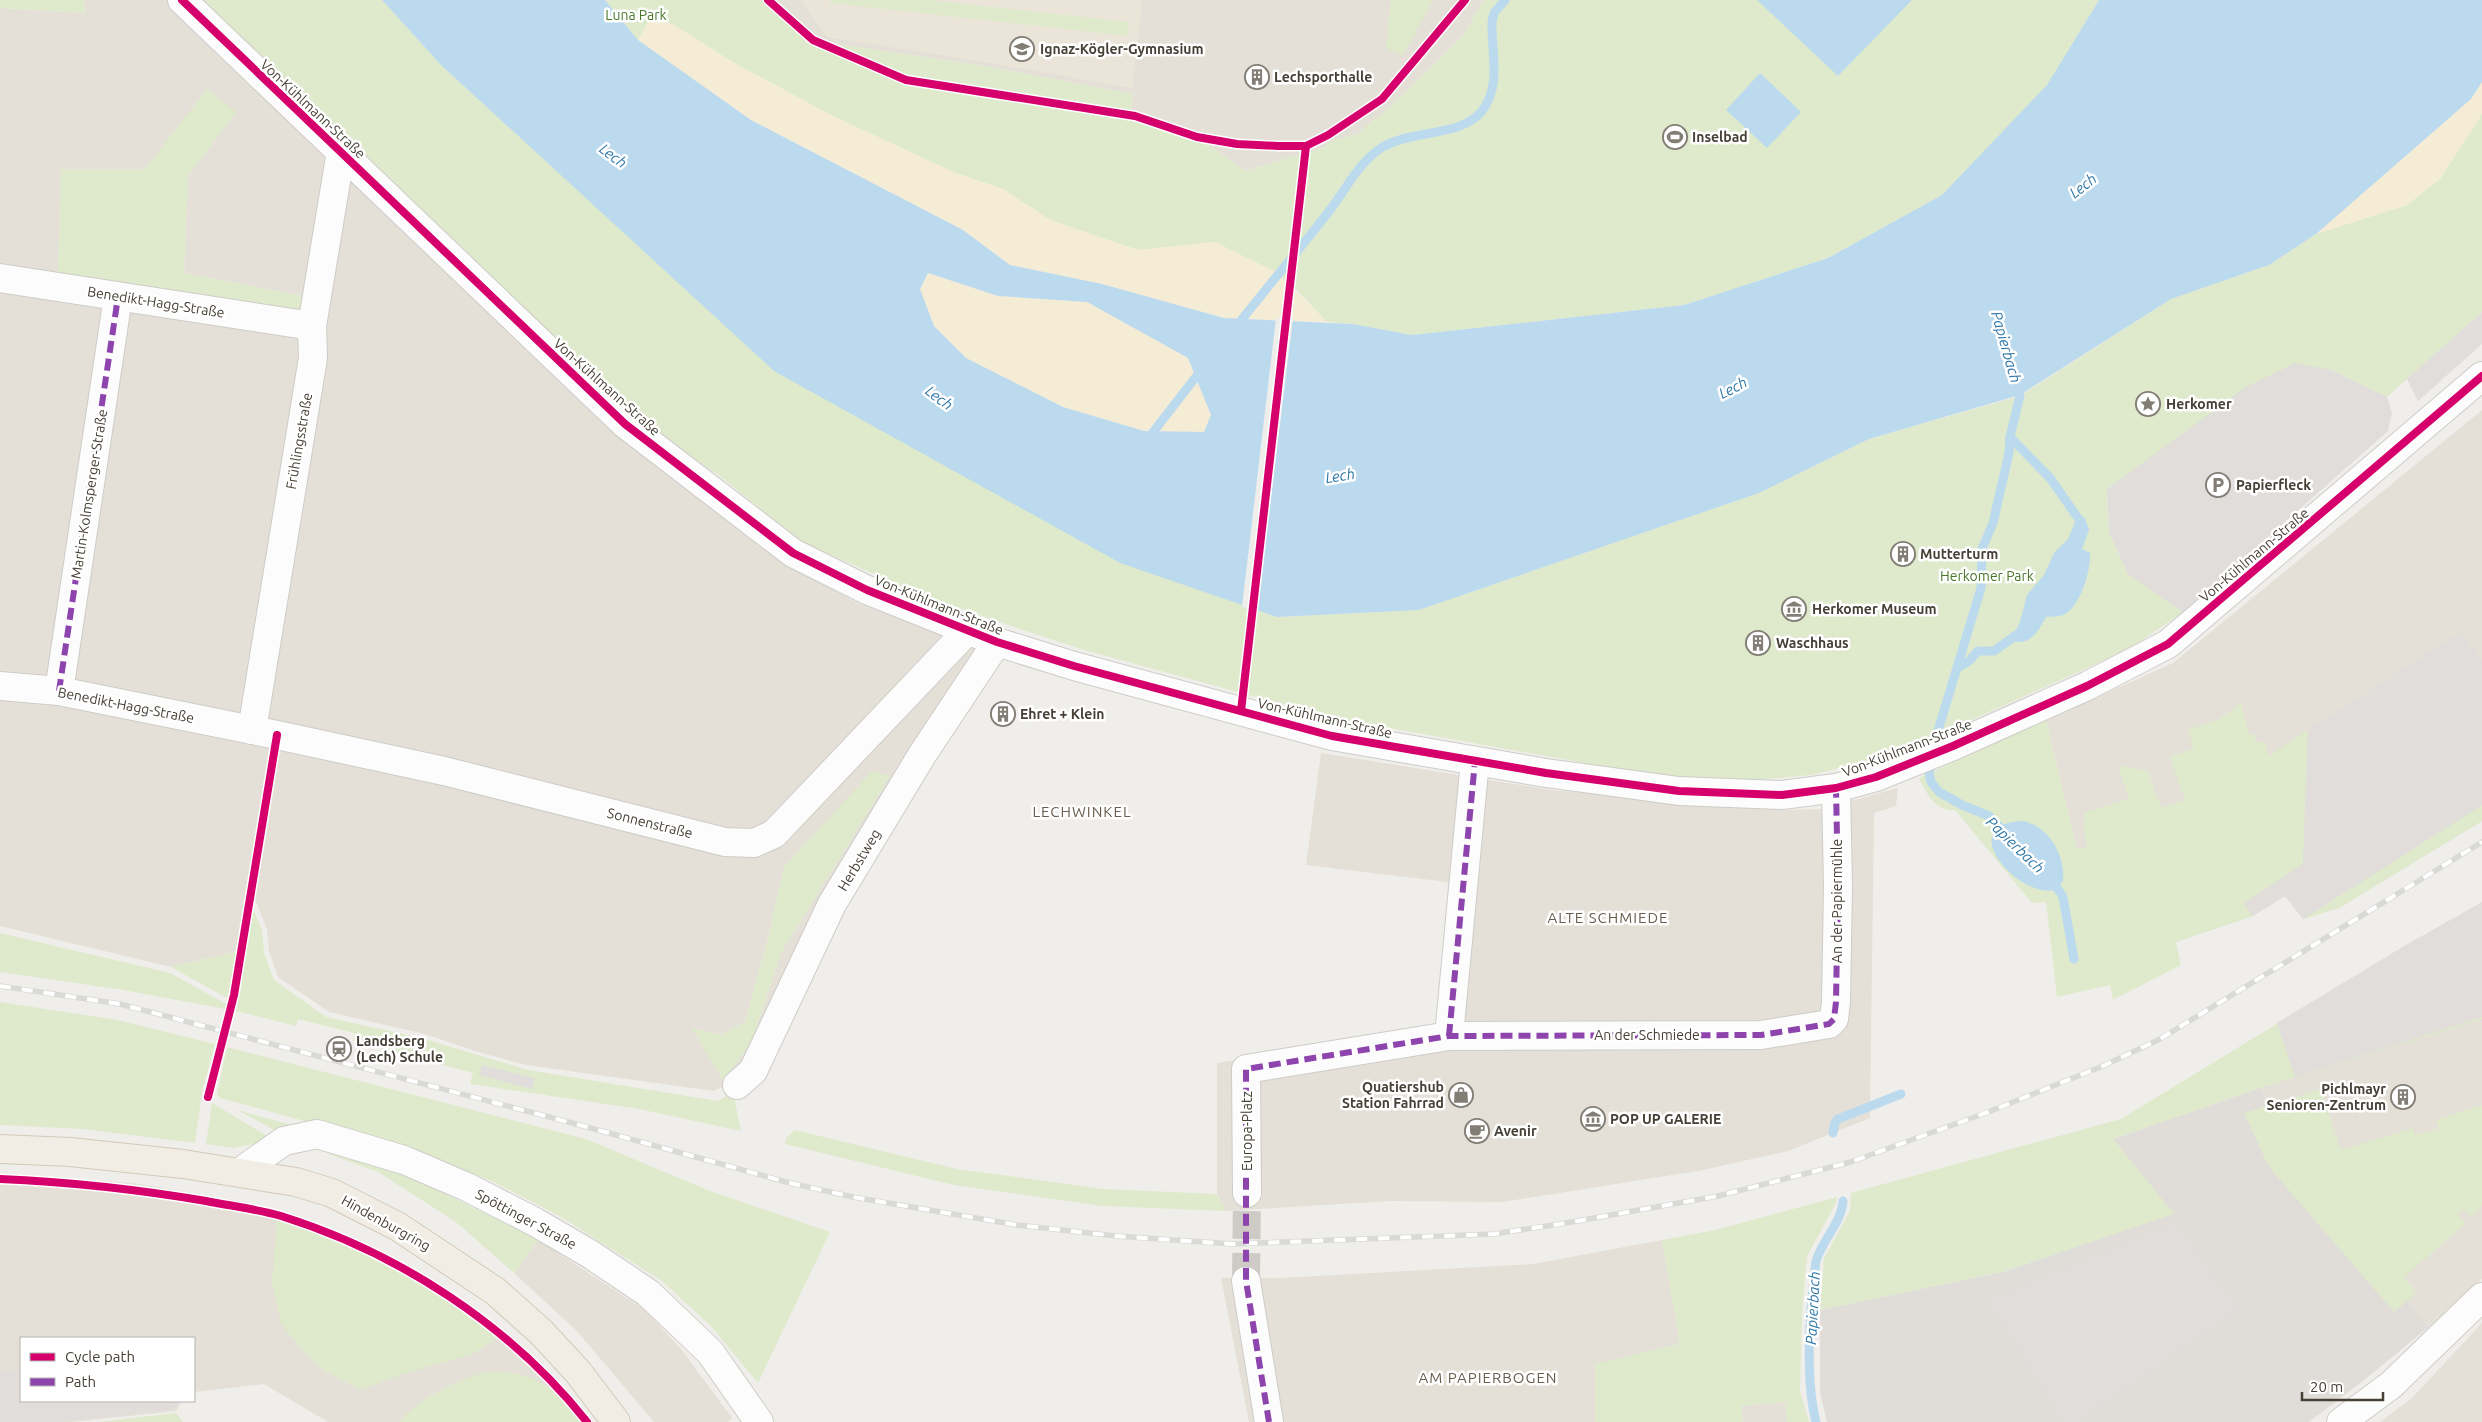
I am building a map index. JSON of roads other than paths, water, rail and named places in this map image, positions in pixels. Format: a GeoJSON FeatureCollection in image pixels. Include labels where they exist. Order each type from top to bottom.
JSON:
{"type":"FeatureCollection","features":[{"type":"Feature","properties":{"kind":"main road","name":"Hindenburgring"},"geometry":{"type":"LineString","coordinates":[[0,1149],[79,1153],[240,1172],[296,1182],[332,1193],[365,1208],[436,1250],[495,1291],[541,1332],[578,1372],[616,1422]]}},
{"type":"Feature","properties":{"kind":"street","name":"Von-Kühlmann-Straße"},"geometry":{"type":"LineString","coordinates":[[182,0],[520,325],[642,438],[793,553],[867,590],[997,642],[1074,666],[1332,736],[1582,779],[1680,791],[1782,795],[1836,788],[1876,777],[1929,756],[2087,686],[2168,644],[2482,376]]}},
{"type":"Feature","properties":{"kind":"street","name":"Frühlingsstraße"},"geometry":{"type":"LineString","coordinates":[[252,730],[313,358],[312,326],[341,151]]}},
{"type":"Feature","properties":{"kind":"street","name":"Benedikt-Hagg-Straße"},"geometry":{"type":"LineString","coordinates":[[0,278],[312,326]]}},
{"type":"Feature","properties":{"kind":"street","name":"Martin-Kolmsperger-Straße"},"geometry":{"type":"LineString","coordinates":[[59,691],[118,297]]}},
{"type":"Feature","properties":{"kind":"street","name":"Sonnenstraße"},"geometry":{"type":"LineString","coordinates":[[252,730],[444,771],[725,842],[754,843],[774,834],[968,630]]}},
{"type":"Feature","properties":{"kind":"street","name":"Herbstweg"},"geometry":{"type":"LineString","coordinates":[[737,1085],[753,1071],[832,904],[922,755],[997,642]]}},
{"type":"Feature","properties":{"kind":"street","name":"Benedikt-Hagg-Straße"},"geometry":{"type":"LineString","coordinates":[[0,686],[59,691],[252,730]]}},
{"type":"Feature","properties":{"kind":"street"},"geometry":{"type":"LineString","coordinates":[[1449,1036],[1475,761]]}},
{"type":"Feature","properties":{"kind":"street","name":"An der Papiermühle"},"geometry":{"type":"LineString","coordinates":[[1835,1013],[1838,886],[1836,788]]}},
{"type":"Feature","properties":{"kind":"street","name":"An der Schmiede"},"geometry":{"type":"LineString","coordinates":[[1246,1069],[1449,1036],[1761,1035],[1822,1027],[1834,1019],[1835,1013]]}},
{"type":"Feature","properties":{"kind":"street","name":"Europa-Platz"},"geometry":{"type":"LineString","coordinates":[[1246,1069],[1247,1193]]}},
{"type":"Feature","properties":{"kind":"street","name":"Spöttinger Straße"},"geometry":{"type":"LineString","coordinates":[[240,1172],[284,1141],[318,1134],[404,1160],[467,1187],[535,1222],[590,1254],[648,1292],[710,1352],[759,1422]]}},
{"type":"Feature","properties":{"kind":"street"},"geometry":{"type":"LineString","coordinates":[[1246,1281],[1269,1422]]}},
{"type":"Feature","properties":{"kind":"street"},"geometry":{"type":"LineString","coordinates":[[2341,1422],[2391,1385],[2482,1297]]}},
{"type":"Feature","properties":{"kind":"water","name":"Lech"},"geometry":{"type":"Polygon","coordinates":[[[382,0],[605,0],[638,40],[751,120],[963,230],[1010,265],[1102,284],[1224,318],[1353,324],[1412,335],[1684,305],[1828,258],[1942,195],[2047,85],[2099,0],[2482,0],[2482,82],[2471,99],[2316,234],[2269,265],[2171,299],[2020,395],[1869,439],[1759,493],[1419,610],[1277,617],[1120,563],[774,371],[441,65],[382,0]],[[928,273],[920,289],[934,326],[966,358],[1063,407],[1144,431],[1204,432],[1211,415],[1188,358],[1087,302],[998,296],[928,273]]]}},
{"type":"Feature","properties":{"kind":"water"},"geometry":{"type":"Polygon","coordinates":[[[1757,0],[1912,0],[1838,76],[1757,0]]]}},
{"type":"Feature","properties":{"kind":"water"},"geometry":{"type":"Polygon","coordinates":[[[1760,73],[1801,112],[1767,148],[1726,110],[1760,73]]]}},
{"type":"Feature","properties":{"kind":"water"},"geometry":{"type":"Polygon","coordinates":[[[2078,515],[2085,518],[2089,530],[2082,549],[2090,553],[2090,560],[2087,577],[2076,603],[2063,615],[2046,617],[2040,628],[2028,640],[2011,641],[2020,622],[2027,595],[2044,575],[2054,553],[2068,539],[2078,515]]]}},
{"type":"Feature","properties":{"kind":"water"},"geometry":{"type":"Polygon","coordinates":[[[2024,821],[2048,836],[2058,852],[2063,871],[2063,881],[2055,890],[2040,890],[2010,873],[1999,860],[1992,846],[1993,834],[2003,825],[2024,821]]]}},
{"type":"Feature","properties":{"kind":"waterway"},"geometry":{"type":"LineString","coordinates":[[1235,328],[1321,222],[1359,169],[1371,156],[1390,143],[1461,126],[1473,120],[1482,111],[1488,101],[1494,79],[1492,22],[1494,13],[1505,0]]}},
{"type":"Feature","properties":{"kind":"waterway"},"geometry":{"type":"LineString","coordinates":[[1147,440],[1202,369]]}},
{"type":"Feature","properties":{"kind":"waterway","name":"Papierbach"},"geometry":{"type":"LineString","coordinates":[[2007,834],[1989,816],[1962,805],[1939,792],[1931,782],[1929,773],[1937,734],[1981,588],[1982,549],[1993,523],[2009,453],[2010,437],[2020,395],[2017,385]]}},
{"type":"Feature","properties":{"kind":"waterway","name":"Papierbach"},"geometry":{"type":"LineString","coordinates":[[2010,437],[2050,478],[2080,521],[2078,528]]}},
{"type":"Feature","properties":{"kind":"waterway","name":"Papierbach"},"geometry":{"type":"LineString","coordinates":[[1957,668],[1969,661],[1978,651],[1994,651],[2019,633]]}},
{"type":"Feature","properties":{"kind":"waterway","name":"Papierbach"},"geometry":{"type":"LineString","coordinates":[[2051,879],[2063,897],[2074,959]]}},
{"type":"Feature","properties":{"kind":"waterway","name":"Papierbach"},"geometry":{"type":"LineString","coordinates":[[1833,1133],[1835,1122],[1838,1119],[1901,1094]]}},
{"type":"Feature","properties":{"kind":"waterway","name":"Papierbach"},"geometry":{"type":"LineString","coordinates":[[1816,1422],[1812,1404],[1809,1363],[1810,1321],[1816,1261],[1836,1224],[1843,1201]]}},
{"type":"Feature","properties":{"kind":"tunnel"},"geometry":{"type":"LineString","coordinates":[[1246,1281],[1247,1193]]}},
{"type":"Feature","properties":{"kind":"railway"},"geometry":{"type":"LineString","coordinates":[[0,986],[120,1004],[587,1127],[790,1183],[853,1197],[1017,1225],[1116,1236],[1233,1244],[1494,1234],[1718,1196],[1851,1162],[1988,1112],[2103,1066],[2160,1039],[2482,842]]}},
{"type":"Feature","properties":{"kind":"place","name":"Ignaz-Kögler-Gymnasium"},"geometry":{"type":"Point","coordinates":[1022,49]}},
{"type":"Feature","properties":{"kind":"place","name":"Lechsporthalle"},"geometry":{"type":"Point","coordinates":[1257,77]}},
{"type":"Feature","properties":{"kind":"place","name":"Inselbad"},"geometry":{"type":"Point","coordinates":[1675,137]}},
{"type":"Feature","properties":{"kind":"place","name":"Herkomer"},"geometry":{"type":"Point","coordinates":[2148,404]}},
{"type":"Feature","properties":{"kind":"place","name":"Papierfleck"},"geometry":{"type":"Point","coordinates":[2218,485]}},
{"type":"Feature","properties":{"kind":"place","name":"Mutterturm"},"geometry":{"type":"Point","coordinates":[1903,554]}},
{"type":"Feature","properties":{"kind":"place","name":"Herkomer Museum"},"geometry":{"type":"Point","coordinates":[1794,609]}},
{"type":"Feature","properties":{"kind":"place","name":"Waschhaus"},"geometry":{"type":"Point","coordinates":[1758,643]}},
{"type":"Feature","properties":{"kind":"place","name":"Ehret + Klein"},"geometry":{"type":"Point","coordinates":[1003,714]}},
{"type":"Feature","properties":{"kind":"place","name":"Landsberg (Lech) Schule"},"geometry":{"type":"Point","coordinates":[339,1049]}},
{"type":"Feature","properties":{"kind":"place","name":"Quatiershub Station Fahrrad"},"geometry":{"type":"Point","coordinates":[1461,1095]}},
{"type":"Feature","properties":{"kind":"place","name":"Pichlmayr Senioren-Zentrum"},"geometry":{"type":"Point","coordinates":[2403,1097]}},
{"type":"Feature","properties":{"kind":"place","name":"POP UP GALERIE"},"geometry":{"type":"Point","coordinates":[1593,1119]}},
{"type":"Feature","properties":{"kind":"place","name":"Avenir"},"geometry":{"type":"Point","coordinates":[1477,1131]}},
{"type":"Feature","properties":{"kind":"district","name":"LECHWINKEL"},"geometry":{"type":"Point","coordinates":[1082,812]}},
{"type":"Feature","properties":{"kind":"district","name":"ALTE SCHMIEDE"},"geometry":{"type":"Point","coordinates":[1608,918]}},
{"type":"Feature","properties":{"kind":"district","name":"AM PAPIERBOGEN"},"geometry":{"type":"Point","coordinates":[1488,1378]}},
{"type":"Feature","properties":{"kind":"park label","name":"Luna Park"},"geometry":{"type":"Point","coordinates":[636,15]}},
{"type":"Feature","properties":{"kind":"park label","name":"Herkomer Park"},"geometry":{"type":"Point","coordinates":[1987,576]}}]}
